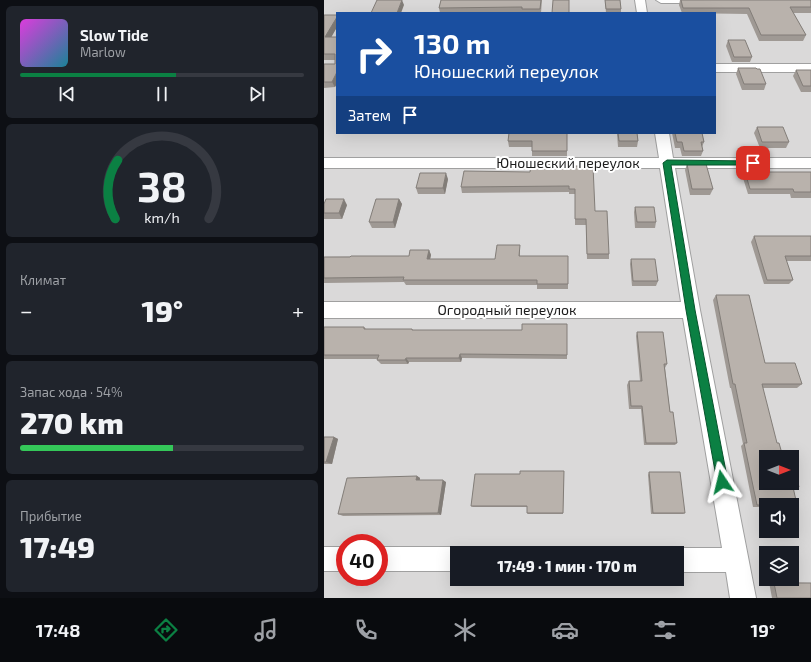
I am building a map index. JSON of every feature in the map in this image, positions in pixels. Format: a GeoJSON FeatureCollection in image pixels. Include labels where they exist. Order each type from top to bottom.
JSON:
{"type":"FeatureCollection","features":[{"type":"Feature","properties":{"kind":"street"},"geometry":{"type":"LineString","coordinates":[[640,0],[642,12]]}},
{"type":"Feature","properties":{"kind":"street"},"geometry":{"type":"LineString","coordinates":[[661,0],[716,0]]}},
{"type":"Feature","properties":{"kind":"street"},"geometry":{"type":"LineString","coordinates":[[716,68],[811,68]]}},
{"type":"Feature","properties":{"kind":"street"},"geometry":{"type":"LineString","coordinates":[[662,134],[691,310],[743,598]]}},
{"type":"Feature","properties":{"kind":"street","name":"Юношеский переулок"},"geometry":{"type":"LineString","coordinates":[[324,163],[811,163]]}},
{"type":"Feature","properties":{"kind":"street","name":"Огородный переулок"},"geometry":{"type":"LineString","coordinates":[[324,310],[691,310]]}},
{"type":"Feature","properties":{"kind":"street"},"geometry":{"type":"LineString","coordinates":[[324,559],[336,559]]}},
{"type":"Feature","properties":{"kind":"street"},"geometry":{"type":"LineString","coordinates":[[388,559],[450,559]]}},
{"type":"Feature","properties":{"kind":"street"},"geometry":{"type":"LineString","coordinates":[[684,560],[737,560]]}},
{"type":"Feature","properties":{"kind":"shaded area"},"geometry":{"type":"Polygon","coordinates":[[[324,0],[811,0],[811,598],[324,598],[324,0]]]}},
{"type":"Feature","properties":{"kind":"building"},"geometry":{"type":"Polygon","coordinates":[[[377,0],[402,0],[397,12],[371,12],[377,0]]]}},
{"type":"Feature","properties":{"kind":"building"},"geometry":{"type":"Polygon","coordinates":[[[441,0],[541,0],[540,9],[522,9],[522,7],[439,8],[441,0]]]}},
{"type":"Feature","properties":{"kind":"building"},"geometry":{"type":"Polygon","coordinates":[[[553,0],[569,0],[569,12],[552,12],[553,0]]]}},
{"type":"Feature","properties":{"kind":"building"},"geometry":{"type":"Polygon","coordinates":[[[605,0],[620,0],[621,9],[606,9],[605,0]]]}},
{"type":"Feature","properties":{"kind":"building"},"geometry":{"type":"Polygon","coordinates":[[[681,0],[811,0],[811,7],[790,7],[806,35],[761,35],[749,8],[683,8],[681,0]]]}},
{"type":"Feature","properties":{"kind":"building"},"geometry":{"type":"Polygon","coordinates":[[[324,15],[336,15],[336,19],[325,37],[336,37],[336,74],[332,82],[324,82],[324,64],[335,64],[335,54],[324,54],[324,15]]]}},
{"type":"Feature","properties":{"kind":"building"},"geometry":{"type":"Polygon","coordinates":[[[728,40],[745,40],[752,57],[734,57],[728,40]]]}},
{"type":"Feature","properties":{"kind":"building"},"geometry":{"type":"Polygon","coordinates":[[[738,68],[760,69],[766,84],[744,84],[738,68]]]}},
{"type":"Feature","properties":{"kind":"building"},"geometry":{"type":"Polygon","coordinates":[[[796,70],[811,70],[811,86],[803,86],[796,70]]]}},
{"type":"Feature","properties":{"kind":"building"},"geometry":{"type":"Polygon","coordinates":[[[757,127],[783,127],[789,142],[762,142],[757,127]]]}},
{"type":"Feature","properties":{"kind":"building"},"geometry":{"type":"Polygon","coordinates":[[[509,134],[567,134],[567,151],[532,151],[532,141],[508,141],[509,134]]]}},
{"type":"Feature","properties":{"kind":"building"},"geometry":{"type":"Polygon","coordinates":[[[618,134],[637,134],[638,141],[619,141],[618,134]]]}},
{"type":"Feature","properties":{"kind":"building"},"geometry":{"type":"Polygon","coordinates":[[[675,134],[702,134],[704,142],[701,142],[703,151],[684,151],[682,142],[677,142],[675,134]]]}},
{"type":"Feature","properties":{"kind":"building"},"geometry":{"type":"Polygon","coordinates":[[[531,164],[593,166],[595,211],[607,211],[609,254],[587,254],[586,219],[575,219],[575,189],[569,189],[569,186],[461,187],[464,171],[530,172],[531,164]]]}},
{"type":"Feature","properties":{"kind":"building"},"geometry":{"type":"Polygon","coordinates":[[[687,164],[706,164],[713,189],[692,189],[687,164]]]}},
{"type":"Feature","properties":{"kind":"building"},"geometry":{"type":"Polygon","coordinates":[[[745,172],[811,172],[811,192],[794,192],[793,189],[750,189],[745,172]]]}},
{"type":"Feature","properties":{"kind":"building"},"geometry":{"type":"Polygon","coordinates":[[[420,173],[446,173],[443,188],[416,188],[420,173]]]}},
{"type":"Feature","properties":{"kind":"building"},"geometry":{"type":"Polygon","coordinates":[[[326,199],[344,199],[339,213],[324,213],[324,204],[326,199]]]}},
{"type":"Feature","properties":{"kind":"building"},"geometry":{"type":"Polygon","coordinates":[[[376,199],[399,199],[393,222],[369,222],[376,199]]]}},
{"type":"Feature","properties":{"kind":"building"},"geometry":{"type":"Polygon","coordinates":[[[635,207],[654,207],[656,222],[637,222],[635,207]]]}},
{"type":"Feature","properties":{"kind":"building"},"geometry":{"type":"Polygon","coordinates":[[[754,236],[811,236],[811,256],[785,256],[793,280],[767,280],[754,236]]]}},
{"type":"Feature","properties":{"kind":"building"},"geometry":{"type":"Polygon","coordinates":[[[497,245],[520,245],[519,256],[568,256],[568,284],[537,284],[537,280],[403,280],[404,277],[324,278],[324,257],[409,256],[410,250],[429,250],[427,259],[495,259],[497,245]]]}},
{"type":"Feature","properties":{"kind":"building"},"geometry":{"type":"Polygon","coordinates":[[[631,259],[655,259],[658,281],[633,281],[631,259]]]}},
{"type":"Feature","properties":{"kind":"building"},"geometry":{"type":"Polygon","coordinates":[[[716,295],[749,295],[765,363],[795,363],[802,384],[762,384],[777,443],[779,443],[781,450],[759,450],[759,490],[794,490],[795,498],[759,498],[759,505],[757,505],[744,443],[747,443],[735,384],[733,384],[716,295]]]}},
{"type":"Feature","properties":{"kind":"building"},"geometry":{"type":"Polygon","coordinates":[[[522,324],[567,324],[567,355],[460,354],[459,358],[406,358],[405,360],[377,360],[379,355],[324,355],[324,327],[364,327],[364,329],[412,330],[522,330],[522,324]]]}},
{"type":"Feature","properties":{"kind":"building"},"geometry":{"type":"Polygon","coordinates":[[[637,332],[663,332],[667,364],[664,364],[670,412],[673,412],[677,443],[646,443],[642,406],[631,406],[629,381],[642,381],[637,332]]]}},
{"type":"Feature","properties":{"kind":"building"},"geometry":{"type":"Polygon","coordinates":[[[324,437],[334,437],[326,462],[324,462],[324,437]]]}},
{"type":"Feature","properties":{"kind":"building"},"geometry":{"type":"Polygon","coordinates":[[[520,471],[564,471],[563,513],[527,513],[527,506],[471,506],[475,474],[520,474],[520,471]]]}},
{"type":"Feature","properties":{"kind":"building"},"geometry":{"type":"Polygon","coordinates":[[[649,472],[680,472],[685,513],[653,513],[649,472]]]}},
{"type":"Feature","properties":{"kind":"building"},"geometry":{"type":"Polygon","coordinates":[[[417,476],[416,480],[443,480],[438,513],[338,514],[347,478],[417,476]]]}},
{"type":"Feature","properties":{"kind":"building"},"geometry":{"type":"Polygon","coordinates":[[[799,583],[811,583],[811,598],[777,598],[775,586],[799,586],[799,583]]]}},
{"type":"Feature","properties":{"kind":"route"},"geometry":{"type":"LineString","coordinates":[[722,482],[691,310],[667,163],[753,163]]}}]}
